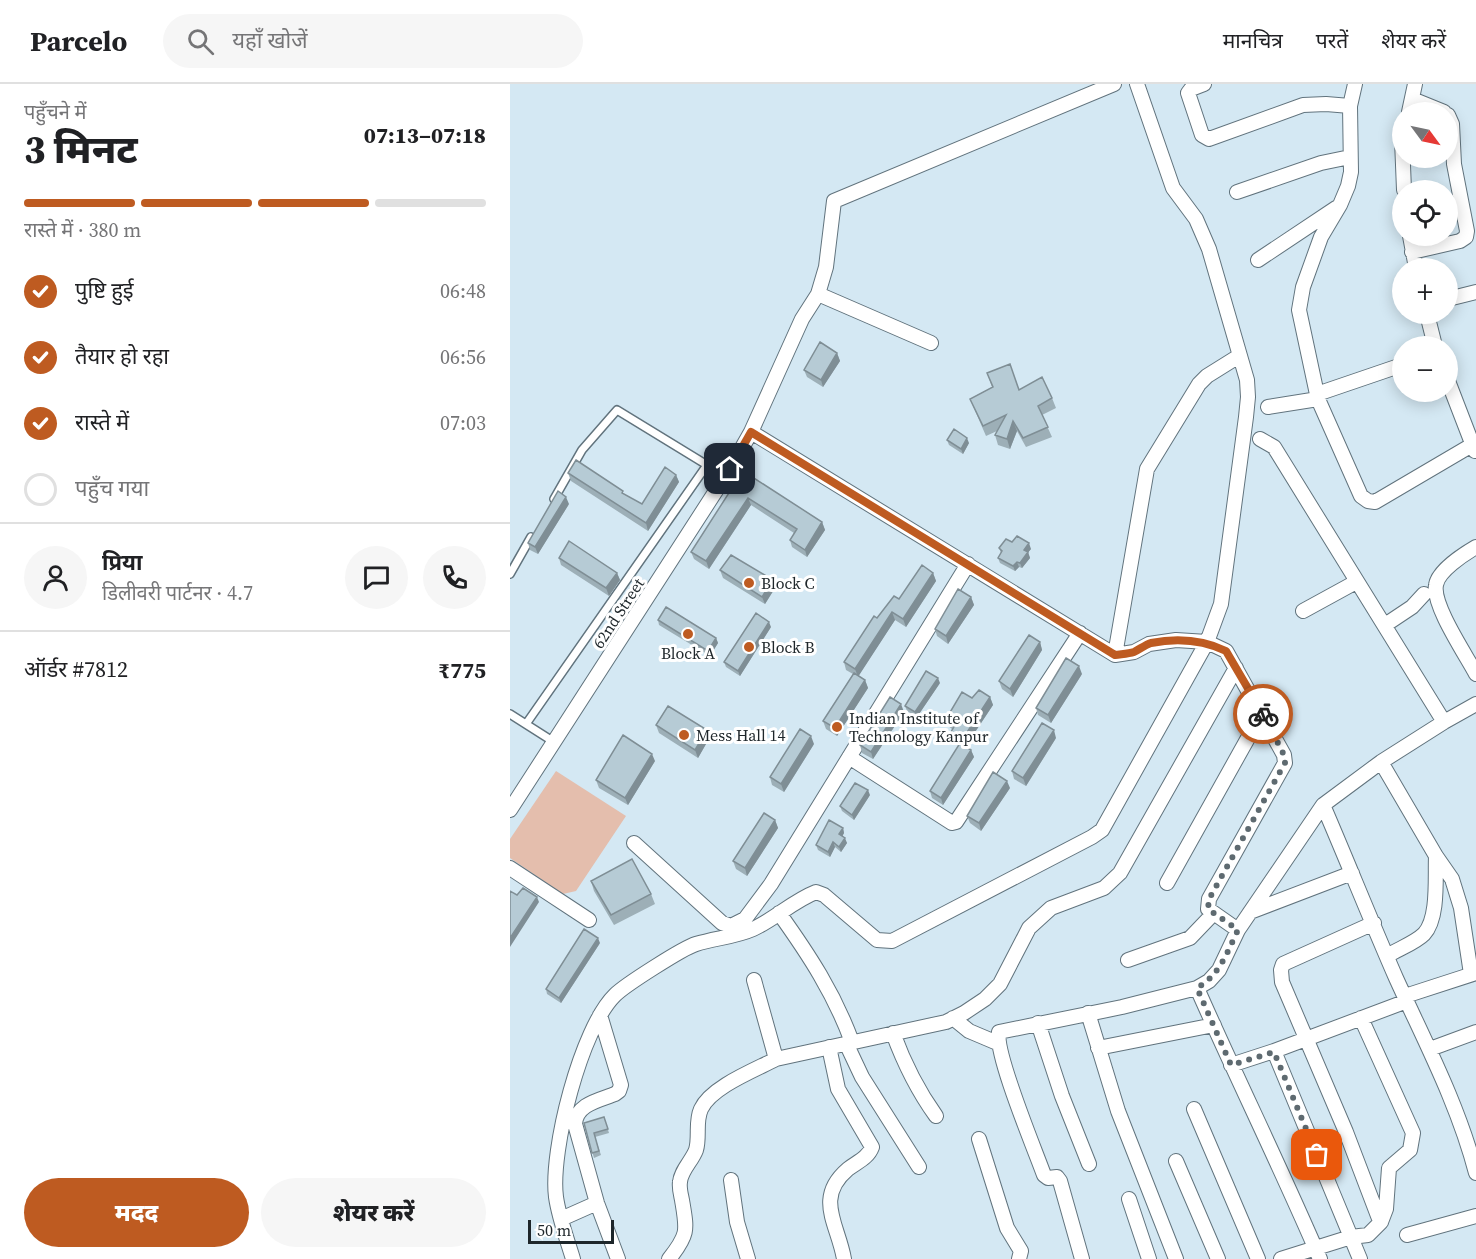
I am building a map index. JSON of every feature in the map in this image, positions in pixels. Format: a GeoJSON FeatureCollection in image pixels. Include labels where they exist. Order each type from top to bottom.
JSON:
{"type":"FeatureCollection","features":[{"type":"Feature","properties":{"kind":"street","name":"62nd Street"},"geometry":{"type":"LineString","coordinates":[[510,810],[730,469],[751,432],[802,319],[818,294],[826,267],[834,201],[1114,84]]}},
{"type":"Feature","properties":{"kind":"street"},"geometry":{"type":"LineString","coordinates":[[573,1259],[556,1196],[558,1150],[564,1114],[589,1038],[600,1015],[615,994],[693,945],[741,934],[756,928],[804,897],[816,892],[824,895],[877,940],[892,941],[1098,833],[1102,830],[1207,642],[1221,604],[1246,417],[1247,380],[1209,249],[1196,219],[1173,188],[1137,84]]}},
{"type":"Feature","properties":{"kind":"street"},"geometry":{"type":"LineString","coordinates":[[1204,84],[1191,89],[1188,93],[1202,135],[1209,139],[1303,105],[1350,106]]}},
{"type":"Feature","properties":{"kind":"street"},"geometry":{"type":"LineString","coordinates":[[1355,84],[1350,106],[1351,172],[1348,186],[1340,205],[1321,237],[1303,286],[1299,310],[1317,396],[1361,496],[1368,501],[1375,502],[1474,449],[1470,422],[1458,400]]}},
{"type":"Feature","properties":{"kind":"street"},"geometry":{"type":"LineString","coordinates":[[1411,102],[1415,84]]}},
{"type":"Feature","properties":{"kind":"street"},"geometry":{"type":"LineString","coordinates":[[1237,192],[1322,163],[1350,157]]}},
{"type":"Feature","properties":{"kind":"street"},"geometry":{"type":"LineString","coordinates":[[1413,252],[1460,242],[1466,237],[1467,231],[1455,168]]}},
{"type":"Feature","properties":{"kind":"street"},"geometry":{"type":"LineString","coordinates":[[1258,260],[1340,205]]}},
{"type":"Feature","properties":{"kind":"street"},"geometry":{"type":"LineString","coordinates":[[1412,246],[1414,258]]}},
{"type":"Feature","properties":{"kind":"street"},"geometry":{"type":"LineString","coordinates":[[1458,296],[1476,292]]}},
{"type":"Feature","properties":{"kind":"street"},"geometry":{"type":"LineString","coordinates":[[818,294],[931,343]]}},
{"type":"Feature","properties":{"kind":"street"},"geometry":{"type":"LineString","coordinates":[[1115,655],[1147,469],[1199,384],[1207,376],[1239,356]]}},
{"type":"Feature","properties":{"kind":"street"},"geometry":{"type":"LineString","coordinates":[[1268,407],[1317,396],[1392,369]]}},
{"type":"Feature","properties":{"kind":"street"},"geometry":{"type":"LineString","coordinates":[[751,432],[1115,655],[1134,652],[1149,644],[1176,640],[1207,642],[1227,650],[1284,755],[1285,763],[1209,899],[1208,909],[1238,930]]}},
{"type":"Feature","properties":{"kind":"street"},"geometry":{"type":"LineString","coordinates":[[1260,439],[1274,447],[1444,722]]}},
{"type":"Feature","properties":{"kind":"street"},"geometry":{"type":"LineString","coordinates":[[1476,547],[1446,569],[1436,584],[1437,603],[1476,674]]}},
{"type":"Feature","properties":{"kind":"street"},"geometry":{"type":"LineString","coordinates":[[634,843],[722,923],[731,926],[745,919],[771,884],[968,564]]}},
{"type":"Feature","properties":{"kind":"street"},"geometry":{"type":"LineString","coordinates":[[1303,611],[1356,582]]}},
{"type":"Feature","properties":{"kind":"street"},"geometry":{"type":"LineString","coordinates":[[1385,625],[1412,607],[1424,594]]}},
{"type":"Feature","properties":{"kind":"street"},"geometry":{"type":"LineString","coordinates":[[849,757],[952,823],[956,822],[1080,633]]}},
{"type":"Feature","properties":{"kind":"street"},"geometry":{"type":"LineString","coordinates":[[669,1259],[684,1238],[687,1226],[679,1183],[698,1145],[697,1123],[701,1108],[720,1089],[776,1059],[946,1022],[985,999],[1000,984],[1029,928],[1051,908],[1104,888],[1120,873],[1236,668]]}},
{"type":"Feature","properties":{"kind":"street"},"geometry":{"type":"LineString","coordinates":[[1082,1259],[1060,1181],[1057,1177],[1048,1178],[1044,1175],[1011,1086],[998,1041],[999,1032],[1197,988],[1209,981],[1219,970],[1238,930],[1323,805],[1381,762],[1476,704]]}},
{"type":"Feature","properties":{"kind":"street"},"geometry":{"type":"LineString","coordinates":[[1167,883],[1262,713]]}},
{"type":"Feature","properties":{"kind":"street"},"geometry":{"type":"LineString","coordinates":[[1231,1065],[1274,1052],[1474,973],[1461,908],[1452,879],[1381,762]]}},
{"type":"Feature","properties":{"kind":"street"},"geometry":{"type":"LineString","coordinates":[[1323,805],[1387,956],[1444,1080],[1476,1173]]}},
{"type":"Feature","properties":{"kind":"street"},"geometry":{"type":"LineString","coordinates":[[1387,956],[1424,934],[1431,923],[1434,908],[1436,856]]}},
{"type":"Feature","properties":{"kind":"street"},"geometry":{"type":"LineString","coordinates":[[510,868],[589,920]]}},
{"type":"Feature","properties":{"kind":"street"},"geometry":{"type":"LineString","coordinates":[[1250,912],[1352,873]]}},
{"type":"Feature","properties":{"kind":"street"},"geometry":{"type":"LineString","coordinates":[[779,913],[819,971],[840,1011],[862,1077],[919,1167]]}},
{"type":"Feature","properties":{"kind":"street"},"geometry":{"type":"LineString","coordinates":[[1128,960],[1190,938],[1213,914]]}},
{"type":"Feature","properties":{"kind":"street"},"geometry":{"type":"LineString","coordinates":[[1374,923],[1283,964],[1281,970],[1282,982],[1346,1132],[1381,1222]]}},
{"type":"Feature","properties":{"kind":"street"},"geometry":{"type":"LineString","coordinates":[[754,980],[776,1059]]}},
{"type":"Feature","properties":{"kind":"street"},"geometry":{"type":"LineString","coordinates":[[1197,988],[1318,1253]]}},
{"type":"Feature","properties":{"kind":"street"},"geometry":{"type":"LineString","coordinates":[[1088,1013],[1118,1111],[1176,1259]]}},
{"type":"Feature","properties":{"kind":"street"},"geometry":{"type":"LineString","coordinates":[[600,1015],[621,1085],[615,1094],[583,1107],[575,1119],[597,1203],[618,1259]]}},
{"type":"Feature","properties":{"kind":"street"},"geometry":{"type":"LineString","coordinates":[[953,1018],[969,1031],[995,1042],[998,1041]]}},
{"type":"Feature","properties":{"kind":"street"},"geometry":{"type":"LineString","coordinates":[[1281,1259],[1318,1253],[1351,1237],[1368,1235],[1381,1222],[1386,1209],[1389,1168],[1410,1150],[1413,1142],[1413,1133],[1361,1018]]}},
{"type":"Feature","properties":{"kind":"street"},"geometry":{"type":"LineString","coordinates":[[1038,1023],[1062,1096],[1089,1164]]}},
{"type":"Feature","properties":{"kind":"street"},"geometry":{"type":"LineString","coordinates":[[1098,1048],[1214,1025]]}},
{"type":"Feature","properties":{"kind":"street"},"geometry":{"type":"LineString","coordinates":[[1430,1049],[1476,1032]]}},
{"type":"Feature","properties":{"kind":"street"},"geometry":{"type":"LineString","coordinates":[[893,1033],[902,1059],[936,1116]]}},
{"type":"Feature","properties":{"kind":"street"},"geometry":{"type":"LineString","coordinates":[[829,1047],[838,1089],[872,1147],[869,1154],[837,1181],[831,1194],[829,1208],[844,1259]]}},
{"type":"Feature","properties":{"kind":"street"},"geometry":{"type":"LineString","coordinates":[[1274,1052],[1360,1259]]}},
{"type":"Feature","properties":{"kind":"street"},"geometry":{"type":"LineString","coordinates":[[1194,1109],[1258,1259]]}},
{"type":"Feature","properties":{"kind":"street"},"geometry":{"type":"LineString","coordinates":[[979,1139],[1006,1228],[1022,1251],[1019,1259]]}},
{"type":"Feature","properties":{"kind":"street"},"geometry":{"type":"LineString","coordinates":[[1176,1161],[1218,1259]]}},
{"type":"Feature","properties":{"kind":"street"},"geometry":{"type":"LineString","coordinates":[[731,1180],[737,1222],[748,1259]]}},
{"type":"Feature","properties":{"kind":"street"},"geometry":{"type":"LineString","coordinates":[[1129,1199],[1149,1259]]}},
{"type":"Feature","properties":{"kind":"street"},"geometry":{"type":"LineString","coordinates":[[561,1220],[597,1203]]}},
{"type":"Feature","properties":{"kind":"street"},"geometry":{"type":"LineString","coordinates":[[1407,1235],[1476,1216]]}},
{"type":"Feature","properties":{"kind":"lane"},"geometry":{"type":"LineString","coordinates":[[526,724],[708,465],[617,410],[582,450],[550,505]]}},
{"type":"Feature","properties":{"kind":"lane"},"geometry":{"type":"LineString","coordinates":[[510,574],[533,535]]}},
{"type":"Feature","properties":{"kind":"lane"},"geometry":{"type":"LineString","coordinates":[[510,714],[554,742]]}},
{"type":"Feature","properties":{"kind":"shaded area"},"geometry":{"type":"Polygon","coordinates":[[[556,771],[626,816],[576,891],[563,894],[510,858],[510,839],[556,771]]]}},
{"type":"Feature","properties":{"kind":"building"},"geometry":{"type":"Polygon","coordinates":[[[820,342],[837,353],[821,380],[804,370],[820,342]]]}},
{"type":"Feature","properties":{"kind":"building"},"geometry":{"type":"Polygon","coordinates":[[[1010,364],[1019,390],[1042,377],[1052,398],[1038,406],[1048,427],[1023,438],[1013,421],[1007,439],[995,435],[1006,415],[983,426],[970,399],[993,387],[987,373],[1010,364]]]}},
{"type":"Feature","properties":{"kind":"building"},"geometry":{"type":"Polygon","coordinates":[[[954,429],[967,438],[961,449],[947,440],[954,429]]]}},
{"type":"Feature","properties":{"kind":"building"},"geometry":{"type":"Polygon","coordinates":[[[576,460],[623,491],[622,493],[642,504],[665,467],[676,475],[646,523],[568,473],[576,460]]]}},
{"type":"Feature","properties":{"kind":"building"},"geometry":{"type":"Polygon","coordinates":[[[743,471],[822,522],[805,550],[790,540],[797,529],[748,498],[706,561],[691,552],[743,471]]]}},
{"type":"Feature","properties":{"kind":"building"},"geometry":{"type":"Polygon","coordinates":[[[558,491],[566,497],[535,547],[528,543],[558,491]]]}},
{"type":"Feature","properties":{"kind":"building"},"geometry":{"type":"Polygon","coordinates":[[[1017,536],[1029,543],[1024,550],[1028,552],[1020,563],[1017,562],[1013,566],[998,558],[1002,551],[999,548],[1006,539],[1012,542],[1017,536]]]}},
{"type":"Feature","properties":{"kind":"building"},"geometry":{"type":"Polygon","coordinates":[[[569,541],[617,573],[606,588],[559,558],[569,541]]]}},
{"type":"Feature","properties":{"kind":"building","name":"Block C"},"geometry":{"type":"Polygon","coordinates":[[[731,555],[773,580],[762,597],[720,570],[731,555]]]}},
{"type":"Feature","properties":{"kind":"building"},"geometry":{"type":"Polygon","coordinates":[[[922,565],[933,573],[903,619],[892,612],[855,669],[844,662],[874,616],[877,618],[894,596],[899,599],[922,565]]]}},
{"type":"Feature","properties":{"kind":"building"},"geometry":{"type":"Polygon","coordinates":[[[958,589],[971,597],[946,636],[935,629],[958,589]]]}},
{"type":"Feature","properties":{"kind":"building","name":"Block A"},"geometry":{"type":"Polygon","coordinates":[[[666,607],[716,638],[708,651],[658,620],[666,607]]]}},
{"type":"Feature","properties":{"kind":"building","name":"Block B"},"geometry":{"type":"Polygon","coordinates":[[[756,613],[769,622],[738,671],[724,662],[756,613]]]}},
{"type":"Feature","properties":{"kind":"building"},"geometry":{"type":"Polygon","coordinates":[[[1029,635],[1040,642],[1010,689],[999,681],[1029,635]]]}},
{"type":"Feature","properties":{"kind":"building"},"geometry":{"type":"Polygon","coordinates":[[[1066,658],[1079,666],[1048,715],[1036,708],[1066,658]]]}},
{"type":"Feature","properties":{"kind":"building"},"geometry":{"type":"Polygon","coordinates":[[[926,671],[938,678],[915,712],[905,706],[926,671]]]}},
{"type":"Feature","properties":{"kind":"building"},"geometry":{"type":"Polygon","coordinates":[[[854,673],[865,680],[835,728],[823,721],[854,673]]]}},
{"type":"Feature","properties":{"kind":"building"},"geometry":{"type":"Polygon","coordinates":[[[979,690],[990,697],[962,740],[951,732],[955,725],[946,719],[962,692],[972,698],[979,690]]]}},
{"type":"Feature","properties":{"kind":"building"},"geometry":{"type":"Polygon","coordinates":[[[890,697],[901,704],[871,752],[860,745],[890,697]]]}},
{"type":"Feature","properties":{"kind":"building","name":"Mess Hall 14"},"geometry":{"type":"Polygon","coordinates":[[[668,706],[707,730],[695,750],[656,725],[668,706]]]}},
{"type":"Feature","properties":{"kind":"building"},"geometry":{"type":"Polygon","coordinates":[[[1042,723],[1054,730],[1023,778],[1012,771],[1042,723]]]}},
{"type":"Feature","properties":{"kind":"building"},"geometry":{"type":"Polygon","coordinates":[[[800,729],[811,736],[781,784],[770,777],[800,729]]]}},
{"type":"Feature","properties":{"kind":"building"},"geometry":{"type":"Polygon","coordinates":[[[623,735],[652,754],[625,798],[596,780],[623,735]]]}},
{"type":"Feature","properties":{"kind":"building"},"geometry":{"type":"Polygon","coordinates":[[[960,743],[971,750],[941,798],[930,791],[960,743]]]}},
{"type":"Feature","properties":{"kind":"building"},"geometry":{"type":"Polygon","coordinates":[[[993,772],[1007,781],[979,823],[967,816],[993,772]]]}},
{"type":"Feature","properties":{"kind":"building"},"geometry":{"type":"Polygon","coordinates":[[[855,783],[868,790],[852,815],[840,806],[855,783]]]}},
{"type":"Feature","properties":{"kind":"building"},"geometry":{"type":"Polygon","coordinates":[[[764,813],[775,820],[745,868],[733,861],[764,813]]]}},
{"type":"Feature","properties":{"kind":"building"},"geometry":{"type":"Polygon","coordinates":[[[829,820],[843,828],[839,834],[845,838],[839,847],[833,842],[828,852],[816,845],[829,820]]]}},
{"type":"Feature","properties":{"kind":"building"},"geometry":{"type":"Polygon","coordinates":[[[632,859],[651,894],[611,915],[591,881],[632,859]]]}},
{"type":"Feature","properties":{"kind":"building"},"geometry":{"type":"Polygon","coordinates":[[[523,888],[537,897],[510,938],[510,891],[517,895],[523,888]]]}},
{"type":"Feature","properties":{"kind":"building"},"geometry":{"type":"Polygon","coordinates":[[[584,929],[598,938],[559,998],[546,989],[584,929]]]}},
{"type":"Feature","properties":{"kind":"building"},"geometry":{"type":"Polygon","coordinates":[[[604,1117],[608,1129],[594,1133],[599,1151],[592,1153],[584,1123],[604,1117]]]}},
{"type":"Feature","properties":{"kind":"way so far"},"geometry":{"type":"LineString","coordinates":[[1263,714],[1284,755],[1285,763],[1209,899],[1208,909],[1238,930],[1219,970],[1209,981],[1197,988],[1231,1065],[1274,1052],[1317,1155]]}},
{"type":"Feature","properties":{"kind":"place","name":"Block C"},"geometry":{"type":"Point","coordinates":[749,583]}},
{"type":"Feature","properties":{"kind":"place","name":"Block A"},"geometry":{"type":"Point","coordinates":[688,634]}},
{"type":"Feature","properties":{"kind":"place","name":"Block B"},"geometry":{"type":"Point","coordinates":[749,647]}},
{"type":"Feature","properties":{"kind":"place","name":"Indian Institute of Technology Kanpur"},"geometry":{"type":"Point","coordinates":[837,727]}},
{"type":"Feature","properties":{"kind":"place","name":"Mess Hall 14"},"geometry":{"type":"Point","coordinates":[684,735]}},
{"type":"Feature","properties":{"kind":"route"},"geometry":{"type":"LineString","coordinates":[[730,469],[751,432],[1115,655],[1134,652],[1149,644],[1176,640],[1207,642],[1226,651],[1263,714]]}}]}
